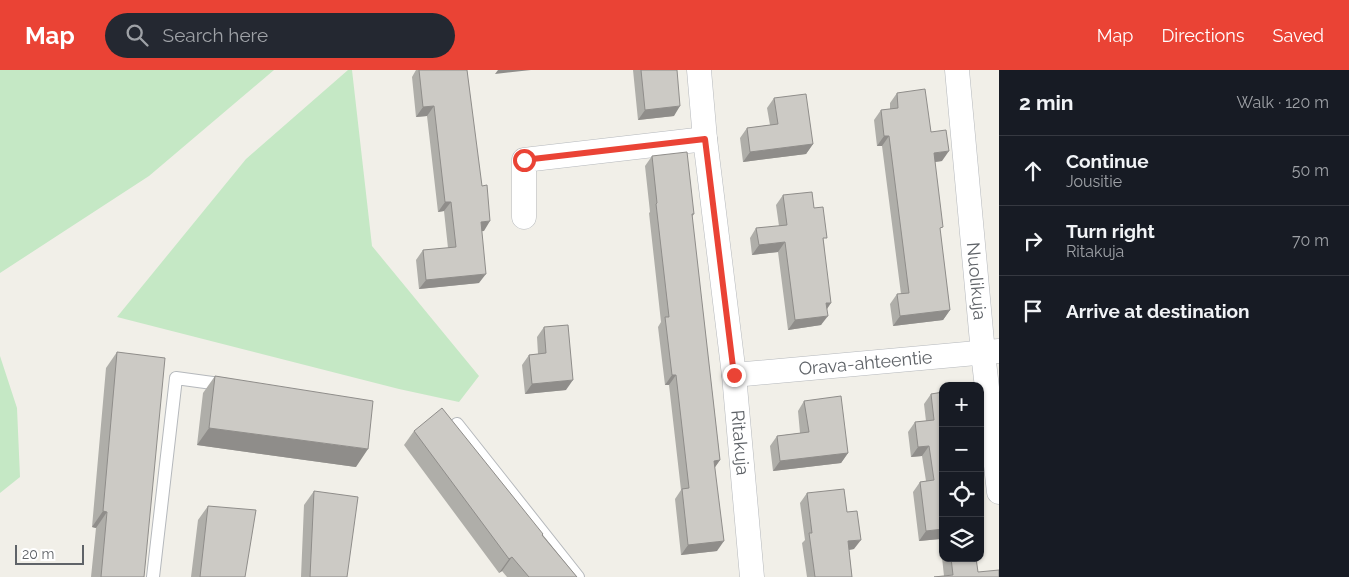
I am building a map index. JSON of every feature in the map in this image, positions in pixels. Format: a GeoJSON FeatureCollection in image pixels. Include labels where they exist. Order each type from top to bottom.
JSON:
{"type":"FeatureCollection","features":[{"type":"Feature","properties":{"kind":"street","name":"Ritakuja"},"geometry":{"type":"LineString","coordinates":[[699,70],[705,139],[734,375],[752,577]]}},
{"type":"Feature","properties":{"kind":"street","name":"Nuolikuja"},"geometry":{"type":"LineString","coordinates":[[957,70],[991,352],[999,492]]}},
{"type":"Feature","properties":{"kind":"street"},"geometry":{"type":"LineString","coordinates":[[524,217],[524,160],[705,139]]}},
{"type":"Feature","properties":{"kind":"street","name":"Orava-ahteentie"},"geometry":{"type":"LineString","coordinates":[[734,375],[991,352]]}},
{"type":"Feature","properties":{"kind":"lane"},"geometry":{"type":"LineString","coordinates":[[154,577],[176,378],[242,387]]}},
{"type":"Feature","properties":{"kind":"lane"},"geometry":{"type":"LineString","coordinates":[[457,424],[578,577]]}},
{"type":"Feature","properties":{"kind":"green space"},"geometry":{"type":"Polygon","coordinates":[[[0,70],[274,70],[149,176],[0,273],[0,70]]]}},
{"type":"Feature","properties":{"kind":"green space"},"geometry":{"type":"Polygon","coordinates":[[[348,70],[352,70],[372,246],[479,376],[459,402],[399,389],[117,317],[246,159],[348,70]]]}},
{"type":"Feature","properties":{"kind":"green space"},"geometry":{"type":"Polygon","coordinates":[[[0,356],[17,408],[20,477],[0,493],[0,356]]]}},
{"type":"Feature","properties":{"kind":"building"},"geometry":{"type":"Polygon","coordinates":[[[419,70],[467,70],[482,186],[487,185],[490,221],[481,222],[486,274],[426,280],[423,250],[456,247],[451,202],[445,202],[434,106],[423,107],[419,70]]]}},
{"type":"Feature","properties":{"kind":"building"},"geometry":{"type":"Polygon","coordinates":[[[641,70],[677,70],[680,106],[645,110],[641,70]]]}},
{"type":"Feature","properties":{"kind":"building"},"geometry":{"type":"Polygon","coordinates":[[[925,89],[931,132],[946,130],[949,151],[934,153],[943,227],[940,228],[950,310],[900,316],[897,294],[909,293],[889,136],[884,136],[881,110],[898,108],[897,93],[925,89]]]}},
{"type":"Feature","properties":{"kind":"building"},"geometry":{"type":"Polygon","coordinates":[[[806,94],[813,144],[750,152],[747,128],[778,124],[774,98],[806,94]]]}},
{"type":"Feature","properties":{"kind":"building"},"geometry":{"type":"Polygon","coordinates":[[[687,152],[694,214],[692,214],[720,460],[714,461],[724,541],[688,545],[682,489],[689,488],[676,375],[672,375],[665,317],[669,317],[652,156],[687,152]]]}},
{"type":"Feature","properties":{"kind":"building"},"geometry":{"type":"Polygon","coordinates":[[[812,192],[814,208],[823,207],[827,238],[823,238],[831,303],[826,303],[828,316],[795,320],[785,242],[759,245],[756,228],[787,225],[783,195],[812,192]]]}},
{"type":"Feature","properties":{"kind":"building"},"geometry":{"type":"Polygon","coordinates":[[[568,325],[573,380],[532,384],[529,355],[546,353],[544,327],[568,325]]]}},
{"type":"Feature","properties":{"kind":"building"},"geometry":{"type":"Polygon","coordinates":[[[117,352],[165,358],[144,577],[101,577],[107,512],[103,511],[117,352]]]}},
{"type":"Feature","properties":{"kind":"building"},"geometry":{"type":"Polygon","coordinates":[[[215,376],[373,401],[368,449],[209,428],[215,376]]]}},
{"type":"Feature","properties":{"kind":"building"},"geometry":{"type":"Polygon","coordinates":[[[939,393],[939,529],[926,531],[920,482],[934,480],[929,446],[918,447],[915,422],[934,420],[931,394],[939,393]]]}},
{"type":"Feature","properties":{"kind":"building"},"geometry":{"type":"Polygon","coordinates":[[[841,396],[848,453],[780,461],[777,436],[809,432],[804,401],[841,396]]]}},
{"type":"Feature","properties":{"kind":"building"},"geometry":{"type":"Polygon","coordinates":[[[442,408],[577,577],[529,577],[512,557],[509,559],[414,431],[442,408]]]}},
{"type":"Feature","properties":{"kind":"building"},"geometry":{"type":"Polygon","coordinates":[[[844,489],[847,512],[857,511],[861,540],[848,541],[852,577],[815,577],[809,533],[812,533],[807,493],[844,489]]]}},
{"type":"Feature","properties":{"kind":"building"},"geometry":{"type":"Polygon","coordinates":[[[314,491],[358,497],[347,577],[310,577],[314,491]]]}},
{"type":"Feature","properties":{"kind":"building"},"geometry":{"type":"Polygon","coordinates":[[[208,506],[256,510],[245,577],[200,577],[208,506]]]}},
{"type":"Feature","properties":{"kind":"building"},"geometry":{"type":"Polygon","coordinates":[[[951,562],[977,562],[978,572],[999,570],[999,577],[934,577],[953,575],[951,562]]]}},
{"type":"Feature","properties":{"kind":"route"},"geometry":{"type":"LineString","coordinates":[[524,160],[705,139],[734,375]]}}]}
